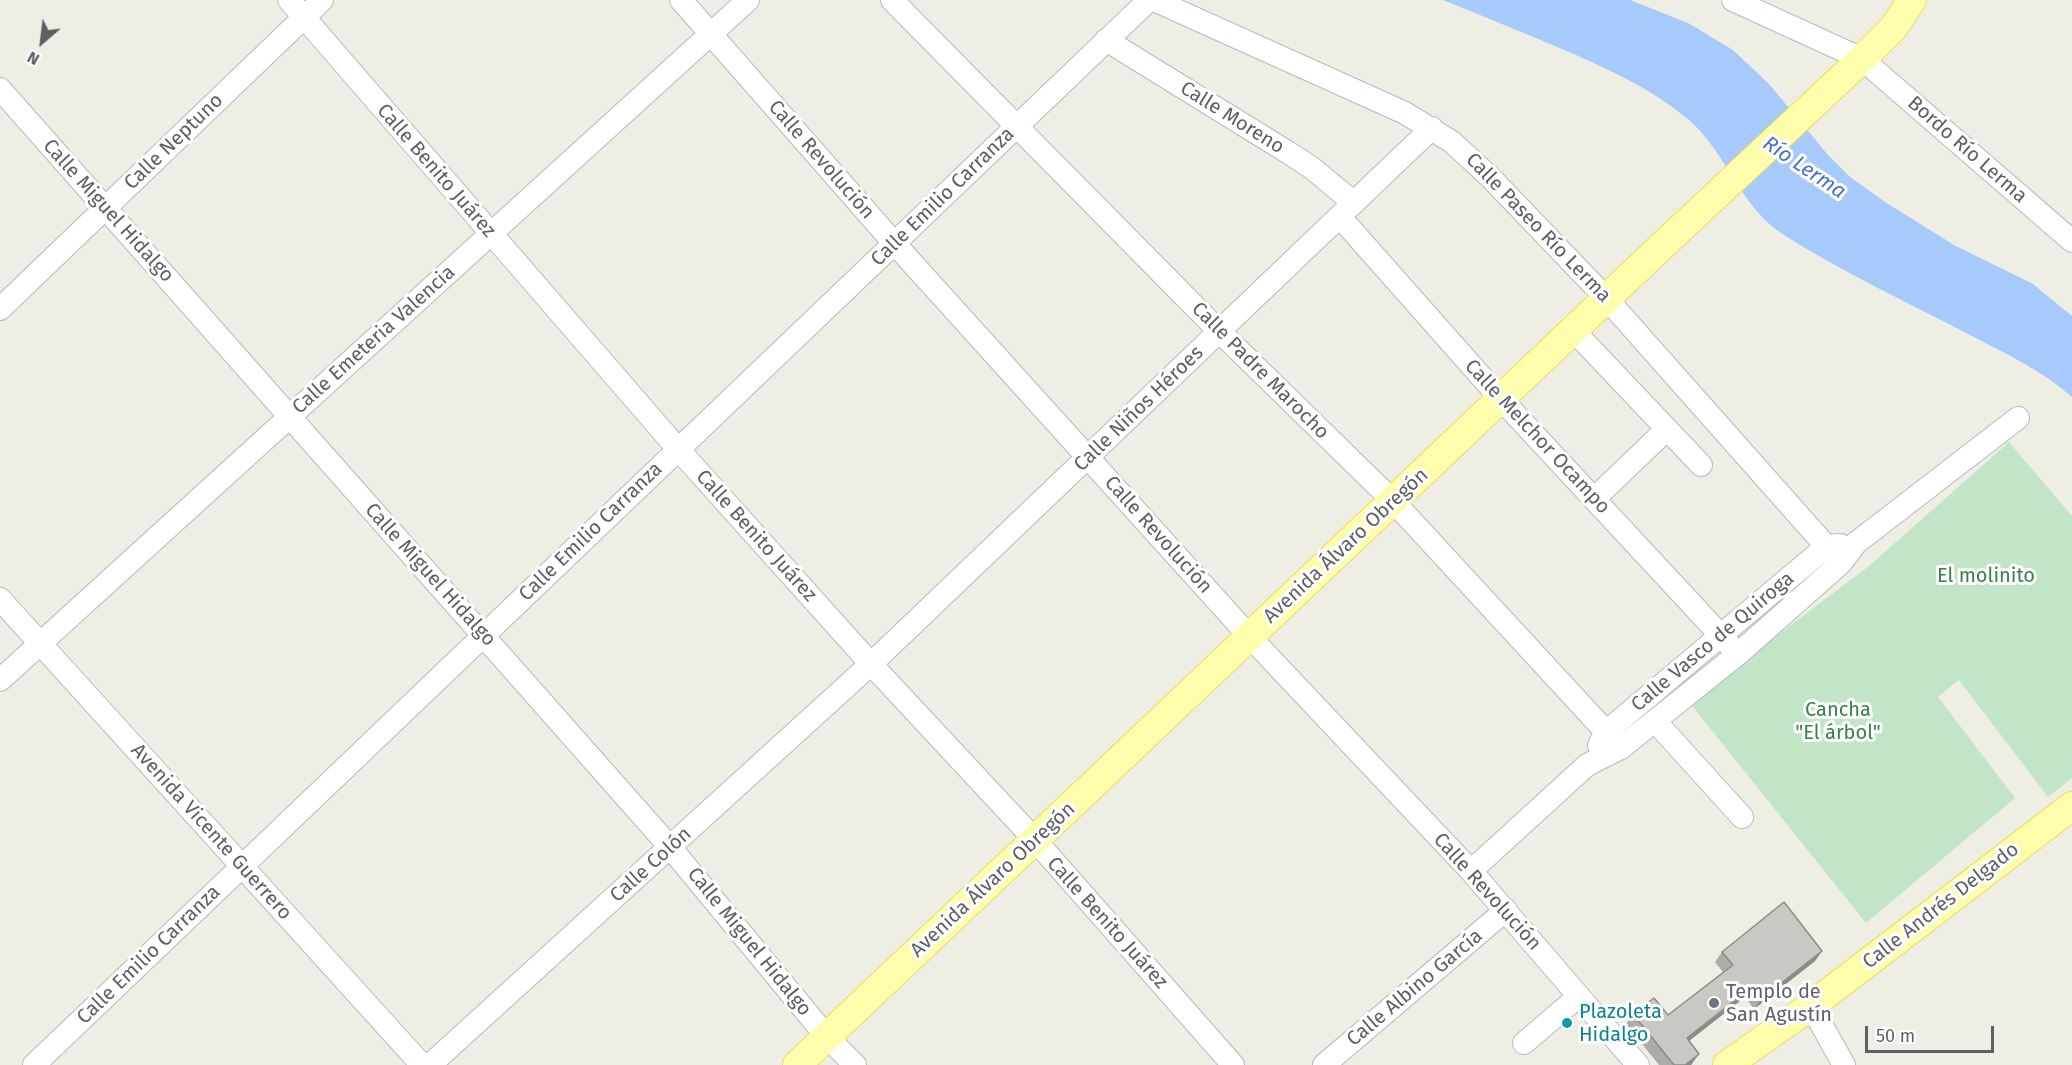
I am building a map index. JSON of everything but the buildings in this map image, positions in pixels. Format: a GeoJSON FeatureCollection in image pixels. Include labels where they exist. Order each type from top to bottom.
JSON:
{"type":"FeatureCollection","features":[{"type":"Feature","properties":{"kind":"main road","name":"Avenida Álvaro Obregón"},"geometry":{"type":"LineString","coordinates":[[1894,27],[1912,0]]}},
{"type":"Feature","properties":{"kind":"main road","name":"Avenida Álvaro Obregón"},"geometry":{"type":"LineString","coordinates":[[797,1065],[1894,27],[1933,0]]}},
{"type":"Feature","properties":{"kind":"main road","name":"Calle Andrés Delgado"},"geometry":{"type":"LineString","coordinates":[[1727,1065],[1811,1006],[2072,806]]}},
{"type":"Feature","properties":{"kind":"street","name":"Calle Benito Juárez"},"geometry":{"type":"LineString","coordinates":[[289,0],[678,449],[871,664],[1035,840],[1233,1065]]}},
{"type":"Feature","properties":{"kind":"street","name":"Calle Neptuno"},"geometry":{"type":"LineString","coordinates":[[0,309],[322,0]]}},
{"type":"Feature","properties":{"kind":"street","name":"Calle Revolución"},"geometry":{"type":"LineString","coordinates":[[681,0],[894,243],[1250,637],[1471,871],[1638,1065]]}},
{"type":"Feature","properties":{"kind":"street","name":"Calle Emeteria Valencia"},"geometry":{"type":"LineString","coordinates":[[0,680],[748,0]]}},
{"type":"Feature","properties":{"kind":"street","name":"Calle Padre Marocho"},"geometry":{"type":"LineString","coordinates":[[892,0],[1220,332],[1393,501],[1622,748]]}},
{"type":"Feature","properties":{"kind":"street","name":"Calle Emilio Carranza"},"geometry":{"type":"LineString","coordinates":[[34,1065],[1149,0]]}},
{"type":"Feature","properties":{"kind":"street","name":"Calle Paseo Río Lerma"},"geometry":{"type":"LineString","coordinates":[[1154,0],[1405,113],[1432,128],[1472,159],[1606,298],[1834,554]]}},
{"type":"Feature","properties":{"kind":"street","name":"Bordo Río Lerma"},"geometry":{"type":"LineString","coordinates":[[1733,0],[1855,65],[2072,241]]}},
{"type":"Feature","properties":{"kind":"street","name":"Calle Moreno"},"geometry":{"type":"LineString","coordinates":[[1106,40],[1312,168],[1347,210]]}},
{"type":"Feature","properties":{"kind":"street","name":"Calle Miguel Hidalgo"},"geometry":{"type":"LineString","coordinates":[[0,89],[670,847],[827,1037],[855,1065]]}},
{"type":"Feature","properties":{"kind":"street","name":"Calle Niños Héroes"},"geometry":{"type":"LineString","coordinates":[[871,664],[1432,128]]}},
{"type":"Feature","properties":{"kind":"street","name":"Calle Melchor Ocampo"},"geometry":{"type":"LineString","coordinates":[[1347,210],[1501,399],[1738,654]]}},
{"type":"Feature","properties":{"kind":"street"},"geometry":{"type":"LineString","coordinates":[[1573,330],[1701,465]]}},
{"type":"Feature","properties":{"kind":"street"},"geometry":{"type":"LineString","coordinates":[[1834,554],[1856,543],[2018,418]]}},
{"type":"Feature","properties":{"kind":"street"},"geometry":{"type":"LineString","coordinates":[[1594,499],[1666,429]]}},
{"type":"Feature","properties":{"kind":"street","name":"Calle Vasco de Quiroga"},"geometry":{"type":"LineString","coordinates":[[1587,765],[1606,732],[1721,636],[1834,554]]}},
{"type":"Feature","properties":{"kind":"street","name":"Calle Vasco de Quiroga"},"geometry":{"type":"LineString","coordinates":[[1471,871],[1587,765],[1622,748],[1738,654],[1834,554]]}},
{"type":"Feature","properties":{"kind":"street","name":"Avenida Vicente Guerrero"},"geometry":{"type":"LineString","coordinates":[[0,599],[422,1065]]}},
{"type":"Feature","properties":{"kind":"street","name":"Calle Colón"},"geometry":{"type":"LineString","coordinates":[[430,1065],[871,664]]}},
{"type":"Feature","properties":{"kind":"street"},"geometry":{"type":"LineString","coordinates":[[1655,721],[1742,817]]}},
{"type":"Feature","properties":{"kind":"street","name":"Calle Albino García"},"geometry":{"type":"LineString","coordinates":[[1324,1065],[1506,910]]}},
{"type":"Feature","properties":{"kind":"street"},"geometry":{"type":"LineString","coordinates":[[1524,1043],[1579,996]]}},
{"type":"Feature","properties":{"kind":"street"},"geometry":{"type":"LineString","coordinates":[[1811,1006],[1844,1065]]}},
{"type":"Feature","properties":{"kind":"green space"},"geometry":{"type":"Polygon","coordinates":[[[2009,442],[2072,516],[2072,778],[2048,797],[1959,680],[1938,697],[2015,798],[1866,923],[1689,702],[1869,566],[2009,442]]]}},
{"type":"Feature","properties":{"kind":"water","name":"Río Lerma"},"geometry":{"type":"Polygon","coordinates":[[[1443,0],[1630,0],[1688,23],[1733,50],[1769,84],[1828,155],[1849,176],[1885,202],[1954,245],[2033,284],[2072,316],[2072,397],[2049,379],[2024,364],[1853,275],[1784,235],[1756,210],[1703,135],[1690,121],[1662,100],[1585,59],[1443,0]]]}},
{"type":"Feature","properties":{"kind":"place","name":"Templo de San Agustín"},"geometry":{"type":"Point","coordinates":[1714,1003]}},
{"type":"Feature","properties":{"kind":"place","name":"Plazoleta Hidalgo"},"geometry":{"type":"Point","coordinates":[1567,1023]}},
{"type":"Feature","properties":{"kind":"park label","name":"El molinito"},"geometry":{"type":"Point","coordinates":[1986,576]}},
{"type":"Feature","properties":{"kind":"park label","name":"Cancha \"El árbol\""},"geometry":{"type":"Point","coordinates":[1838,722]}}]}
